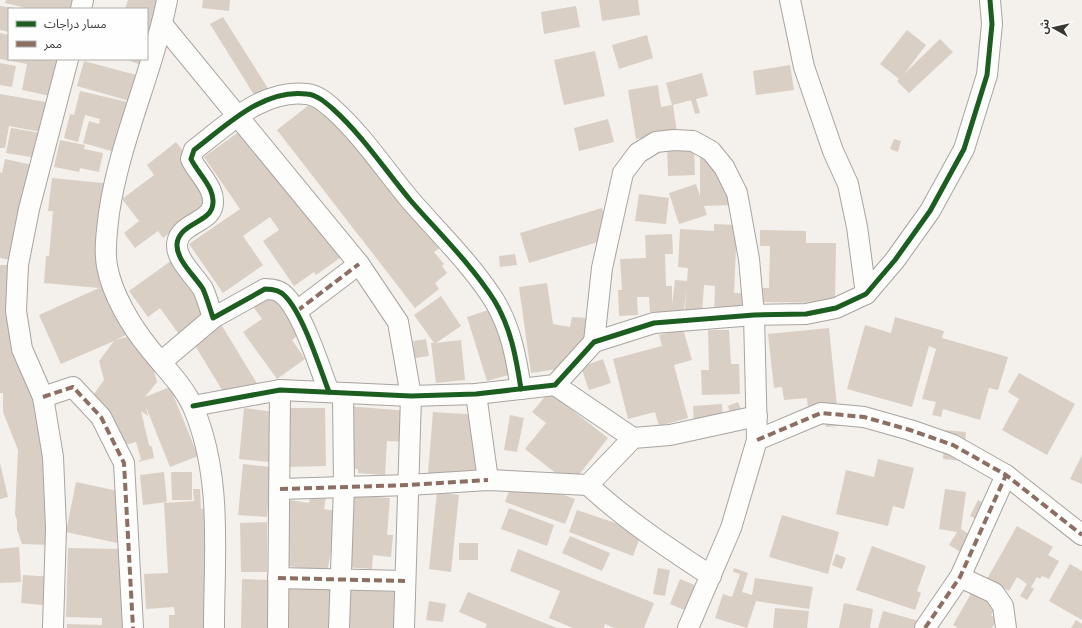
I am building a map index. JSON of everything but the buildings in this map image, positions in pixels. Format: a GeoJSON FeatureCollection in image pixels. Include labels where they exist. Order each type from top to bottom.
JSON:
{"type":"FeatureCollection","features":[{"type":"Feature","properties":{"kind":"street"},"geometry":{"type":"LineString","coordinates":[[167,0],[162,24],[130,125],[112,193],[106,236],[106,265],[116,297],[148,347],[161,362],[193,406],[204,437],[211,466],[214,505],[214,628]]}},
{"type":"Feature","properties":{"kind":"street"},"geometry":{"type":"LineString","coordinates":[[790,0],[804,68],[833,151],[848,184],[857,227],[866,294]]}},
{"type":"Feature","properties":{"kind":"street"},"geometry":{"type":"LineString","coordinates":[[555,385],[594,342],[654,323],[754,315],[806,314],[836,308],[866,294],[895,260],[930,211],[964,149],[986,75],[992,24],[990,0]]}},
{"type":"Feature","properties":{"kind":"street"},"geometry":{"type":"LineString","coordinates":[[162,24],[359,264],[398,322],[411,396],[404,628]]}},
{"type":"Feature","properties":{"kind":"street"},"geometry":{"type":"LineString","coordinates":[[53,628],[56,528],[53,457],[43,397],[22,349],[16,311],[18,265],[29,209],[68,60]]}},
{"type":"Feature","properties":{"kind":"street"},"geometry":{"type":"LineString","coordinates":[[213,318],[203,290],[179,255],[177,244],[180,233],[211,212],[213,204],[211,190],[195,168],[191,159],[194,150],[263,100],[283,94],[307,94],[322,99],[334,109],[363,141],[410,200],[466,262],[494,300],[510,331],[516,356],[521,389]]}},
{"type":"Feature","properties":{"kind":"street"},"geometry":{"type":"LineString","coordinates":[[594,342],[602,268],[623,173],[638,153],[656,142],[674,140],[693,141],[711,151],[724,167],[737,193],[749,259],[754,315],[757,440],[731,528],[688,628]]}},
{"type":"Feature","properties":{"kind":"street"},"geometry":{"type":"LineString","coordinates":[[297,311],[359,264]]}},
{"type":"Feature","properties":{"kind":"street"},"geometry":{"type":"LineString","coordinates":[[161,362],[213,318],[265,289],[273,289],[284,295],[297,311],[336,392],[344,487],[339,628]]}},
{"type":"Feature","properties":{"kind":"street"},"geometry":{"type":"LineString","coordinates":[[193,406],[280,390],[411,396],[476,394],[555,385],[633,438],[670,435],[757,416]]}},
{"type":"Feature","properties":{"kind":"street"},"geometry":{"type":"LineString","coordinates":[[43,397],[72,387],[101,417],[124,463],[133,628]]}},
{"type":"Feature","properties":{"kind":"street"},"geometry":{"type":"LineString","coordinates":[[278,628],[280,390]]}},
{"type":"Feature","properties":{"kind":"street"},"geometry":{"type":"LineString","coordinates":[[476,394],[488,480]]}},
{"type":"Feature","properties":{"kind":"street"},"geometry":{"type":"LineString","coordinates":[[757,440],[821,413],[864,417],[910,430],[953,446],[1006,475],[1082,535]]}},
{"type":"Feature","properties":{"kind":"street"},"geometry":{"type":"LineString","coordinates":[[588,485],[633,438]]}},
{"type":"Feature","properties":{"kind":"street"},"geometry":{"type":"LineString","coordinates":[[925,628],[960,577],[1006,475]]}},
{"type":"Feature","properties":{"kind":"street"},"geometry":{"type":"LineString","coordinates":[[280,489],[409,485],[488,480],[588,485],[607,503],[657,542],[711,576]]}},
{"type":"Feature","properties":{"kind":"street"},"geometry":{"type":"LineString","coordinates":[[960,577],[994,594],[1004,606],[1006,628]]}},
{"type":"Feature","properties":{"kind":"street"},"geometry":{"type":"LineString","coordinates":[[278,578],[405,581]]}},
{"type":"Feature","properties":{"kind":"marked path"},"geometry":{"type":"LineString","coordinates":[[297,311],[359,264]]}},
{"type":"Feature","properties":{"kind":"marked path"},"geometry":{"type":"LineString","coordinates":[[43,397],[73,387],[101,417],[124,463],[133,628]]}},
{"type":"Feature","properties":{"kind":"marked path"},"geometry":{"type":"LineString","coordinates":[[757,440],[821,413],[864,417],[910,430],[953,445],[1006,475],[1082,535]]}},
{"type":"Feature","properties":{"kind":"marked path"},"geometry":{"type":"LineString","coordinates":[[925,628],[960,577],[1006,475]]}},
{"type":"Feature","properties":{"kind":"marked path"},"geometry":{"type":"LineString","coordinates":[[280,489],[409,485],[488,480]]}},
{"type":"Feature","properties":{"kind":"marked path"},"geometry":{"type":"LineString","coordinates":[[278,578],[405,581]]}},
{"type":"Feature","properties":{"kind":"cycle path"},"geometry":{"type":"LineString","coordinates":[[193,406],[280,390],[411,396],[476,394],[555,385],[594,342],[654,323],[754,315],[806,314],[836,308],[866,294],[895,260],[930,211],[964,149],[987,75],[992,24],[990,0]]}},
{"type":"Feature","properties":{"kind":"cycle path"},"geometry":{"type":"LineString","coordinates":[[329,392],[304,327],[292,304],[281,292],[265,289],[213,318],[203,289],[183,262],[177,244],[179,237],[183,232],[205,217],[212,208],[213,201],[210,189],[191,159],[194,150],[232,120],[246,111],[275,97],[291,94],[307,94],[318,97],[344,119],[411,201],[475,274],[494,300],[505,321],[515,354],[521,389]]}}]}
